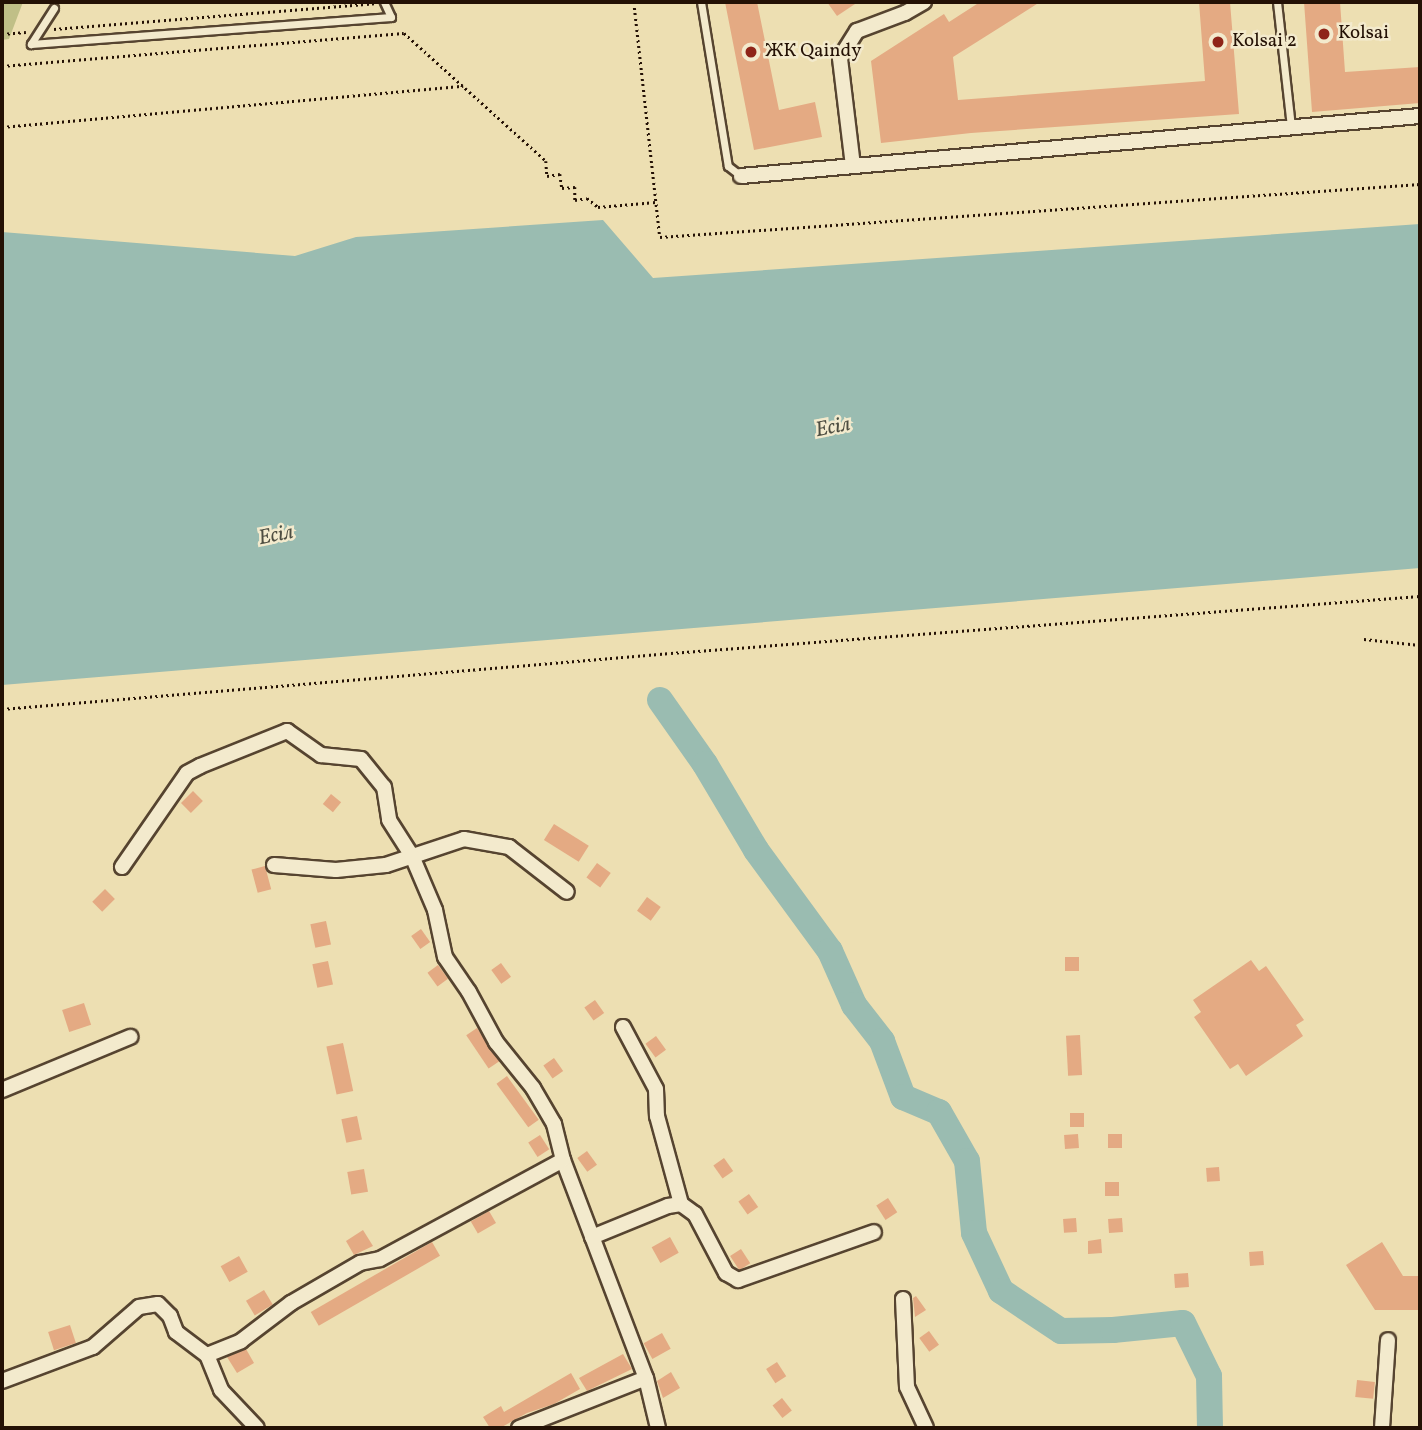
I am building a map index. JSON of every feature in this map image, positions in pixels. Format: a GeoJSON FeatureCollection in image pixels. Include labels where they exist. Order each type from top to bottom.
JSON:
{"type":"FeatureCollection","features":[{"type":"Feature","properties":{"kind":"street"},"geometry":{"type":"LineString","coordinates":[[853,166],[840,58],[857,31],[924,2]]}},
{"type":"Feature","properties":{"kind":"street"},"geometry":{"type":"LineString","coordinates":[[741,176],[1420,116]]}},
{"type":"Feature","properties":{"kind":"street"},"geometry":{"type":"LineString","coordinates":[[122,867],[187,773],[287,732],[321,755],[361,759],[384,787],[389,820],[411,856],[435,910],[444,957],[469,992],[496,1042],[533,1088],[554,1124],[563,1160],[646,1378],[658,1428]]}},
{"type":"Feature","properties":{"kind":"street"},"geometry":{"type":"LineString","coordinates":[[274,864],[336,870],[386,865],[464,839],[509,847],[567,892]]}},
{"type":"Feature","properties":{"kind":"street"},"geometry":{"type":"LineString","coordinates":[[623,1027],[656,1089],[657,1116],[681,1205]]}},
{"type":"Feature","properties":{"kind":"street"},"geometry":{"type":"LineString","coordinates":[[2,1090],[130,1038]]}},
{"type":"Feature","properties":{"kind":"street"},"geometry":{"type":"LineString","coordinates":[[206,1355],[241,1341],[291,1303],[360,1263],[380,1259],[563,1160]]}},
{"type":"Feature","properties":{"kind":"street"},"geometry":{"type":"LineString","coordinates":[[593,1237],[668,1206],[681,1205],[695,1214],[726,1273],[738,1280],[874,1232]]}},
{"type":"Feature","properties":{"kind":"street"},"geometry":{"type":"LineString","coordinates":[[903,1299],[907,1387],[926,1428]]}},
{"type":"Feature","properties":{"kind":"street"},"geometry":{"type":"LineString","coordinates":[[2,1381],[93,1347],[139,1307],[158,1304],[170,1316],[176,1332],[206,1355],[221,1390],[257,1428]]}},
{"type":"Feature","properties":{"kind":"street"},"geometry":{"type":"LineString","coordinates":[[1382,1428],[1388,1340]]}},
{"type":"Feature","properties":{"kind":"street"},"geometry":{"type":"LineString","coordinates":[[519,1428],[646,1378]]}},
{"type":"Feature","properties":{"kind":"lane"},"geometry":{"type":"LineString","coordinates":[[54,8],[31,44],[391,17],[384,2]]}},
{"type":"Feature","properties":{"kind":"lane"},"geometry":{"type":"LineString","coordinates":[[702,2],[728,166],[741,176]]}},
{"type":"Feature","properties":{"kind":"lane"},"geometry":{"type":"LineString","coordinates":[[1278,2],[1291,127]]}},
{"type":"Feature","properties":{"kind":"path"},"geometry":{"type":"LineString","coordinates":[[2,34],[384,2]]}},
{"type":"Feature","properties":{"kind":"path"},"geometry":{"type":"LineString","coordinates":[[634,2],[660,237],[1420,184]]}},
{"type":"Feature","properties":{"kind":"path"},"geometry":{"type":"LineString","coordinates":[[2,66],[404,33],[546,161],[547,176],[561,174],[562,188],[575,187],[575,200],[587,198],[598,207],[656,202]]}},
{"type":"Feature","properties":{"kind":"path"},"geometry":{"type":"LineString","coordinates":[[2,127],[463,86]]}},
{"type":"Feature","properties":{"kind":"path"},"geometry":{"type":"LineString","coordinates":[[2,709],[1420,596]]}},
{"type":"Feature","properties":{"kind":"path"},"geometry":{"type":"LineString","coordinates":[[1364,639],[1420,645]]}},
{"type":"Feature","properties":{"kind":"shaded area"},"geometry":{"type":"Polygon","coordinates":[[[2,2],[23,2],[9,39],[2,40],[2,2]]]}},
{"type":"Feature","properties":{"kind":"water","name":"Есіл"},"geometry":{"type":"Polygon","coordinates":[[[603,220],[653,278],[1420,224],[1420,568],[2,685],[2,232],[295,256],[356,237],[603,220]]]}},
{"type":"Feature","properties":{"kind":"building","name":"ЖК Qaindy"},"geometry":{"type":"Polygon","coordinates":[[[725,2],[757,2],[779,110],[815,102],[822,137],[754,150],[725,2]]]}},
{"type":"Feature","properties":{"kind":"building"},"geometry":{"type":"Polygon","coordinates":[[[827,2],[858,2],[837,16],[827,2]]]}},
{"type":"Feature","properties":{"kind":"building"},"geometry":{"type":"Polygon","coordinates":[[[980,2],[1040,2],[953,57],[958,100],[1205,81],[1199,2],[1230,2],[1239,114],[971,133],[881,143],[871,61],[944,14],[949,22],[980,2]]]}},
{"type":"Feature","properties":{"kind":"building","name":"Kolsai"},"geometry":{"type":"Polygon","coordinates":[[[1304,2],[1340,2],[1345,72],[1420,67],[1420,103],[1312,112],[1304,2]]]}},
{"type":"Feature","properties":{"kind":"building"},"geometry":{"type":"Polygon","coordinates":[[[193,791],[203,801],[191,813],[181,803],[193,791]]]}},
{"type":"Feature","properties":{"kind":"building"},"geometry":{"type":"Polygon","coordinates":[[[331,794],[341,802],[333,812],[323,804],[331,794]]]}},
{"type":"Feature","properties":{"kind":"building"},"geometry":{"type":"Polygon","coordinates":[[[554,824],[589,846],[579,862],[544,840],[554,824]]]}},
{"type":"Feature","properties":{"kind":"building"},"geometry":{"type":"Polygon","coordinates":[[[597,863],[611,873],[600,888],[586,878],[597,863]]]}},
{"type":"Feature","properties":{"kind":"building"},"geometry":{"type":"Polygon","coordinates":[[[265,866],[271,889],[258,893],[251,870],[265,866]]]}},
{"type":"Feature","properties":{"kind":"building"},"geometry":{"type":"Polygon","coordinates":[[[105,889],[115,899],[102,912],[92,902],[105,889]]]}},
{"type":"Feature","properties":{"kind":"building"},"geometry":{"type":"Polygon","coordinates":[[[647,897],[661,907],[651,921],[637,911],[647,897]]]}},
{"type":"Feature","properties":{"kind":"building"},"geometry":{"type":"Polygon","coordinates":[[[326,921],[331,944],[315,948],[310,924],[326,921]]]}},
{"type":"Feature","properties":{"kind":"building"},"geometry":{"type":"Polygon","coordinates":[[[421,929],[430,942],[420,949],[411,936],[421,929]]]}},
{"type":"Feature","properties":{"kind":"building"},"geometry":{"type":"Polygon","coordinates":[[[1065,957],[1079,957],[1079,971],[1065,971],[1065,957]]]}},
{"type":"Feature","properties":{"kind":"building"},"geometry":{"type":"Polygon","coordinates":[[[1251,960],[1259,971],[1266,966],[1304,1020],[1296,1025],[1303,1036],[1246,1076],[1238,1064],[1230,1069],[1194,1017],[1201,1012],[1193,1000],[1251,960]]]}},
{"type":"Feature","properties":{"kind":"building"},"geometry":{"type":"Polygon","coordinates":[[[328,961],[333,984],[317,988],[312,964],[328,961]]]}},
{"type":"Feature","properties":{"kind":"building"},"geometry":{"type":"Polygon","coordinates":[[[501,963],[511,977],[501,984],[491,970],[501,963]]]}},
{"type":"Feature","properties":{"kind":"building"},"geometry":{"type":"Polygon","coordinates":[[[438,965],[448,979],[437,986],[427,973],[438,965]]]}},
{"type":"Feature","properties":{"kind":"building"},"geometry":{"type":"Polygon","coordinates":[[[595,1000],[604,1013],[594,1021],[584,1007],[595,1000]]]}},
{"type":"Feature","properties":{"kind":"building"},"geometry":{"type":"Polygon","coordinates":[[[84,1003],[91,1025],[69,1032],[62,1010],[84,1003]]]}},
{"type":"Feature","properties":{"kind":"building"},"geometry":{"type":"Polygon","coordinates":[[[477,1028],[499,1061],[489,1068],[466,1035],[477,1028]]]}},
{"type":"Feature","properties":{"kind":"building"},"geometry":{"type":"Polygon","coordinates":[[[1080,1035],[1082,1075],[1068,1076],[1066,1036],[1080,1035]]]}},
{"type":"Feature","properties":{"kind":"building"},"geometry":{"type":"Polygon","coordinates":[[[656,1036],[666,1050],[655,1057],[645,1044],[656,1036]]]}},
{"type":"Feature","properties":{"kind":"building"},"geometry":{"type":"Polygon","coordinates":[[[343,1043],[353,1091],[337,1094],[326,1047],[343,1043]]]}},
{"type":"Feature","properties":{"kind":"building"},"geometry":{"type":"Polygon","coordinates":[[[554,1058],[563,1071],[553,1079],[543,1065],[554,1058]]]}},
{"type":"Feature","properties":{"kind":"building"},"geometry":{"type":"Polygon","coordinates":[[[507,1076],[539,1120],[528,1127],[496,1084],[507,1076]]]}},
{"type":"Feature","properties":{"kind":"building"},"geometry":{"type":"Polygon","coordinates":[[[1070,1113],[1084,1113],[1084,1127],[1070,1127],[1070,1113]]]}},
{"type":"Feature","properties":{"kind":"building"},"geometry":{"type":"Polygon","coordinates":[[[357,1116],[362,1139],[346,1143],[341,1119],[357,1116]]]}},
{"type":"Feature","properties":{"kind":"building"},"geometry":{"type":"Polygon","coordinates":[[[1078,1134],[1079,1148],[1065,1149],[1064,1135],[1078,1134]]]}},
{"type":"Feature","properties":{"kind":"building"},"geometry":{"type":"Polygon","coordinates":[[[1108,1134],[1122,1134],[1122,1148],[1108,1148],[1108,1134]]]}},
{"type":"Feature","properties":{"kind":"building"},"geometry":{"type":"Polygon","coordinates":[[[540,1135],[549,1149],[538,1157],[528,1143],[540,1135]]]}},
{"type":"Feature","properties":{"kind":"building"},"geometry":{"type":"Polygon","coordinates":[[[587,1151],[597,1165],[587,1172],[577,1158],[587,1151]]]}},
{"type":"Feature","properties":{"kind":"building"},"geometry":{"type":"Polygon","coordinates":[[[724,1158],[733,1171],[723,1179],[713,1165],[724,1158]]]}},
{"type":"Feature","properties":{"kind":"building"},"geometry":{"type":"Polygon","coordinates":[[[1219,1167],[1220,1181],[1207,1182],[1206,1168],[1219,1167]]]}},
{"type":"Feature","properties":{"kind":"building"},"geometry":{"type":"Polygon","coordinates":[[[364,1169],[368,1192],[351,1195],[347,1172],[364,1169]]]}},
{"type":"Feature","properties":{"kind":"building"},"geometry":{"type":"Polygon","coordinates":[[[1105,1182],[1119,1182],[1119,1196],[1105,1196],[1105,1182]]]}},
{"type":"Feature","properties":{"kind":"building"},"geometry":{"type":"Polygon","coordinates":[[[749,1194],[758,1207],[748,1215],[738,1201],[749,1194]]]}},
{"type":"Feature","properties":{"kind":"building"},"geometry":{"type":"Polygon","coordinates":[[[888,1198],[897,1212],[886,1220],[876,1206],[888,1198]]]}},
{"type":"Feature","properties":{"kind":"building"},"geometry":{"type":"Polygon","coordinates":[[[489,1211],[496,1223],[478,1234],[471,1222],[489,1211]]]}},
{"type":"Feature","properties":{"kind":"building"},"geometry":{"type":"Polygon","coordinates":[[[1076,1218],[1077,1232],[1064,1233],[1063,1219],[1076,1218]]]}},
{"type":"Feature","properties":{"kind":"building"},"geometry":{"type":"Polygon","coordinates":[[[1122,1218],[1123,1232],[1109,1233],[1108,1219],[1122,1218]]]}},
{"type":"Feature","properties":{"kind":"building"},"geometry":{"type":"Polygon","coordinates":[[[363,1230],[373,1246],[354,1255],[346,1241],[363,1230]]]}},
{"type":"Feature","properties":{"kind":"building"},"geometry":{"type":"Polygon","coordinates":[[[670,1237],[679,1253],[660,1263],[652,1247],[670,1237]]]}},
{"type":"Feature","properties":{"kind":"building"},"geometry":{"type":"Polygon","coordinates":[[[1101,1239],[1102,1253],[1088,1254],[1088,1241],[1101,1239]]]}},
{"type":"Feature","properties":{"kind":"building"},"geometry":{"type":"Polygon","coordinates":[[[432,1242],[440,1256],[319,1326],[311,1312],[432,1242]]]}},
{"type":"Feature","properties":{"kind":"building"},"geometry":{"type":"Polygon","coordinates":[[[1382,1242],[1403,1276],[1420,1276],[1420,1310],[1375,1310],[1346,1265],[1382,1242]]]}},
{"type":"Feature","properties":{"kind":"building"},"geometry":{"type":"Polygon","coordinates":[[[741,1249],[750,1263],[739,1270],[730,1256],[741,1249]]]}},
{"type":"Feature","properties":{"kind":"building"},"geometry":{"type":"Polygon","coordinates":[[[1263,1251],[1264,1265],[1250,1266],[1249,1252],[1263,1251]]]}},
{"type":"Feature","properties":{"kind":"building"},"geometry":{"type":"Polygon","coordinates":[[[239,1256],[248,1272],[229,1282],[221,1266],[239,1256]]]}},
{"type":"Feature","properties":{"kind":"building"},"geometry":{"type":"Polygon","coordinates":[[[1188,1273],[1189,1287],[1175,1288],[1174,1274],[1188,1273]]]}},
{"type":"Feature","properties":{"kind":"building"},"geometry":{"type":"Polygon","coordinates":[[[264,1290],[273,1305],[255,1315],[246,1301],[264,1290]]]}},
{"type":"Feature","properties":{"kind":"building"},"geometry":{"type":"Polygon","coordinates":[[[916,1296],[926,1310],[915,1317],[913,1298],[916,1296]]]}},
{"type":"Feature","properties":{"kind":"building"},"geometry":{"type":"Polygon","coordinates":[[[70,1325],[76,1343],[54,1350],[48,1332],[70,1325]]]}},
{"type":"Feature","properties":{"kind":"building"},"geometry":{"type":"Polygon","coordinates":[[[929,1331],[939,1345],[929,1352],[919,1338],[929,1331]]]}},
{"type":"Feature","properties":{"kind":"building"},"geometry":{"type":"Polygon","coordinates":[[[662,1333],[671,1349],[652,1359],[644,1343],[662,1333]]]}},
{"type":"Feature","properties":{"kind":"building"},"geometry":{"type":"Polygon","coordinates":[[[246,1349],[254,1363],[237,1373],[227,1357],[246,1349]]]}},
{"type":"Feature","properties":{"kind":"building"},"geometry":{"type":"Polygon","coordinates":[[[623,1354],[632,1369],[587,1391],[579,1378],[623,1354]]]}},
{"type":"Feature","properties":{"kind":"building"},"geometry":{"type":"Polygon","coordinates":[[[777,1362],[786,1376],[775,1383],[766,1369],[777,1362]]]}},
{"type":"Feature","properties":{"kind":"building"},"geometry":{"type":"Polygon","coordinates":[[[671,1372],[680,1388],[663,1398],[657,1381],[671,1372]]]}},
{"type":"Feature","properties":{"kind":"building"},"geometry":{"type":"Polygon","coordinates":[[[571,1373],[580,1389],[554,1404],[527,1413],[500,1428],[490,1428],[483,1417],[501,1406],[504,1412],[571,1373]]]}},
{"type":"Feature","properties":{"kind":"building"},"geometry":{"type":"Polygon","coordinates":[[[1357,1380],[1375,1382],[1373,1399],[1355,1397],[1357,1380]]]}},
{"type":"Feature","properties":{"kind":"building"},"geometry":{"type":"Polygon","coordinates":[[[782,1398],[792,1411],[782,1418],[773,1405],[782,1398]]]}},
{"type":"Feature","properties":{"kind":"waterway"},"geometry":{"type":"LineString","coordinates":[[660,700],[705,764],[756,850],[830,951],[854,1005],[882,1041],[903,1097],[939,1112],[967,1161],[974,1233],[1001,1291],[1061,1331],[1113,1330],[1183,1323],[1209,1376],[1210,1428]]}},
{"type":"Feature","properties":{"kind":"place","name":"Kolsai"},"geometry":{"type":"Point","coordinates":[1324,34]}},
{"type":"Feature","properties":{"kind":"place","name":"Kolsai 2"},"geometry":{"type":"Point","coordinates":[1218,42]}},
{"type":"Feature","properties":{"kind":"place","name":"ЖК Qaindy"},"geometry":{"type":"Point","coordinates":[751,52]}}]}
